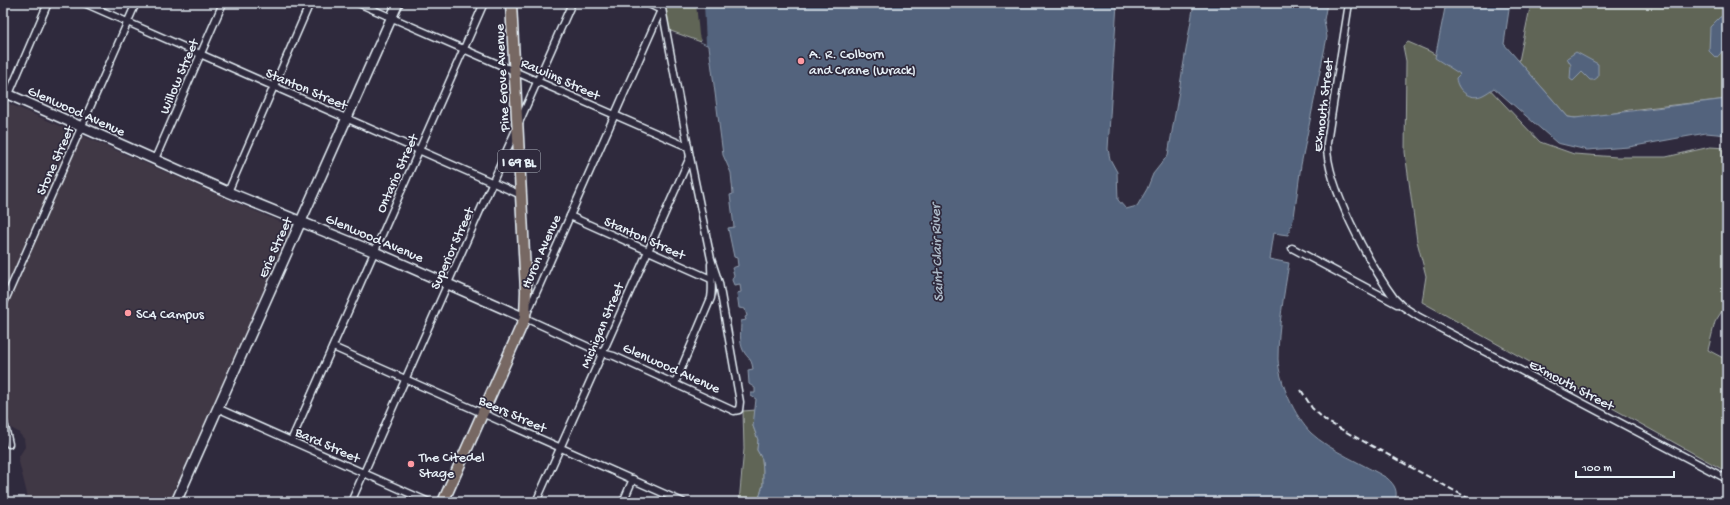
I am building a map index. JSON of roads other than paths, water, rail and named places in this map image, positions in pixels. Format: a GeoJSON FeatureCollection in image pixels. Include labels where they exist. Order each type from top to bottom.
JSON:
{"type":"FeatureCollection","features":[{"type":"Feature","properties":{"kind":"main road","name":"Pine Grove Avenue"},"geometry":{"type":"LineString","coordinates":[[511,3],[526,291],[525,318]]}},
{"type":"Feature","properties":{"kind":"main road","name":"Huron Avenue"},"geometry":{"type":"LineString","coordinates":[[443,502],[525,318]]}},
{"type":"Feature","properties":{"kind":"street"},"geometry":{"type":"LineString","coordinates":[[6,93],[48,3]]}},
{"type":"Feature","properties":{"kind":"street","name":"Stanton Street"},"geometry":{"type":"LineString","coordinates":[[84,3],[521,195]]}},
{"type":"Feature","properties":{"kind":"street","name":"Stone Street"},"geometry":{"type":"LineString","coordinates":[[3,305],[136,3]]}},
{"type":"Feature","properties":{"kind":"street","name":"Willow Street"},"geometry":{"type":"LineString","coordinates":[[155,159],[223,3]]}},
{"type":"Feature","properties":{"kind":"street"},"geometry":{"type":"LineString","coordinates":[[228,192],[310,3]]}},
{"type":"Feature","properties":{"kind":"street","name":"Rawlins Street"},"geometry":{"type":"LineString","coordinates":[[358,3],[688,147]]}},
{"type":"Feature","properties":{"kind":"street","name":"Erie Street"},"geometry":{"type":"LineString","coordinates":[[176,502],[398,3]]}},
{"type":"Feature","properties":{"kind":"street","name":"Ontario Street"},"geometry":{"type":"LineString","coordinates":[[291,441],[484,3]]}},
{"type":"Feature","properties":{"kind":"street","name":"Superior Street"},"geometry":{"type":"LineString","coordinates":[[351,502],[572,3]]}},
{"type":"Feature","properties":{"kind":"street"},"geometry":{"type":"LineString","coordinates":[[647,3],[661,10]]}},
{"type":"Feature","properties":{"kind":"street"},"geometry":{"type":"LineString","coordinates":[[660,3],[711,259],[711,279],[713,289],[711,298],[675,383]]}},
{"type":"Feature","properties":{"kind":"street","name":"Exmouth Street"},"geometry":{"type":"LineString","coordinates":[[1349,3],[1326,143],[1328,164],[1355,232],[1390,293],[1407,309]]}},
{"type":"Feature","properties":{"kind":"street","name":"Huron Avenue"},"geometry":{"type":"LineString","coordinates":[[525,318],[661,10]]}},
{"type":"Feature","properties":{"kind":"street","name":"Glenwood Avenue"},"geometry":{"type":"LineString","coordinates":[[6,93],[228,192],[375,252],[602,353],[614,356],[734,411],[739,410],[740,402],[719,283],[711,259]]}},
{"type":"Feature","properties":{"kind":"street","name":"Michigan Street"},"geometry":{"type":"LineString","coordinates":[[536,502],[647,250],[690,157]]}},
{"type":"Feature","properties":{"kind":"street","name":"Stanton Street"},"geometry":{"type":"LineString","coordinates":[[570,216],[711,279]]}},
{"type":"Feature","properties":{"kind":"street","name":"Exmouth Street"},"geometry":{"type":"LineString","coordinates":[[1292,248],[1727,479]]}},
{"type":"Feature","properties":{"kind":"street","name":"Beers Street"},"geometry":{"type":"LineString","coordinates":[[333,347],[483,412],[683,502]]}},
{"type":"Feature","properties":{"kind":"street","name":"Bard Street"},"geometry":{"type":"LineString","coordinates":[[218,408],[429,502]]}},
{"type":"Feature","properties":{"kind":"street"},"geometry":{"type":"LineString","coordinates":[[3,418],[9,444]]}},
{"type":"Feature","properties":{"kind":"street"},"geometry":{"type":"LineString","coordinates":[[623,502],[633,479]]}},
{"type":"Feature","properties":{"kind":"water","name":"Saint Clair River"},"geometry":{"type":"Polygon","coordinates":[[[698,3],[1117,3],[1108,149],[1110,159],[1117,172],[1118,200],[1126,209],[1137,206],[1147,189],[1153,174],[1168,155],[1194,3],[1327,3],[1324,20],[1327,37],[1301,165],[1294,217],[1288,235],[1273,233],[1269,259],[1289,263],[1280,323],[1278,347],[1279,368],[1289,399],[1299,418],[1311,433],[1327,445],[1387,478],[1392,483],[1396,492],[1394,502],[758,502],[763,485],[763,470],[762,459],[757,450],[758,440],[753,426],[756,399],[751,396],[751,393],[755,393],[755,388],[749,384],[748,370],[753,369],[750,360],[743,350],[741,340],[741,321],[746,320],[745,317],[747,316],[745,309],[739,308],[737,293],[741,292],[740,284],[734,285],[732,280],[734,275],[732,268],[738,266],[737,258],[734,257],[728,228],[734,227],[730,195],[733,194],[731,173],[723,155],[709,46],[701,42],[698,3]]]}},
{"type":"Feature","properties":{"kind":"water"},"geometry":{"type":"Polygon","coordinates":[[[1446,3],[1510,3],[1504,44],[1568,117],[1575,118],[1727,99],[1727,135],[1706,133],[1629,147],[1587,150],[1557,143],[1494,88],[1478,97],[1465,94],[1457,83],[1456,78],[1460,74],[1435,58],[1446,3]]]}},
{"type":"Feature","properties":{"kind":"water"},"geometry":{"type":"Polygon","coordinates":[[[1727,16],[1726,44],[1724,49],[1716,58],[1709,51],[1710,27],[1720,17],[1727,16]]]}},
{"type":"Feature","properties":{"kind":"water"},"geometry":{"type":"Polygon","coordinates":[[[1576,52],[1598,64],[1598,77],[1594,80],[1590,80],[1582,72],[1573,81],[1570,79],[1571,65],[1567,58],[1576,52]]]}},
{"type":"Feature","properties":{"kind":"railway"},"geometry":{"type":"LineString","coordinates":[[1301,390],[1312,408],[1326,421],[1475,502]]}},
{"type":"Feature","properties":{"kind":"place","name":"A. R. Colborn and Crane (Wrack)"},"geometry":{"type":"Point","coordinates":[801,61]}},
{"type":"Feature","properties":{"kind":"place","name":"SC4 Campus"},"geometry":{"type":"Point","coordinates":[128,313]}},
{"type":"Feature","properties":{"kind":"place","name":"The Citedel Stage"},"geometry":{"type":"Point","coordinates":[411,464]}}]}
